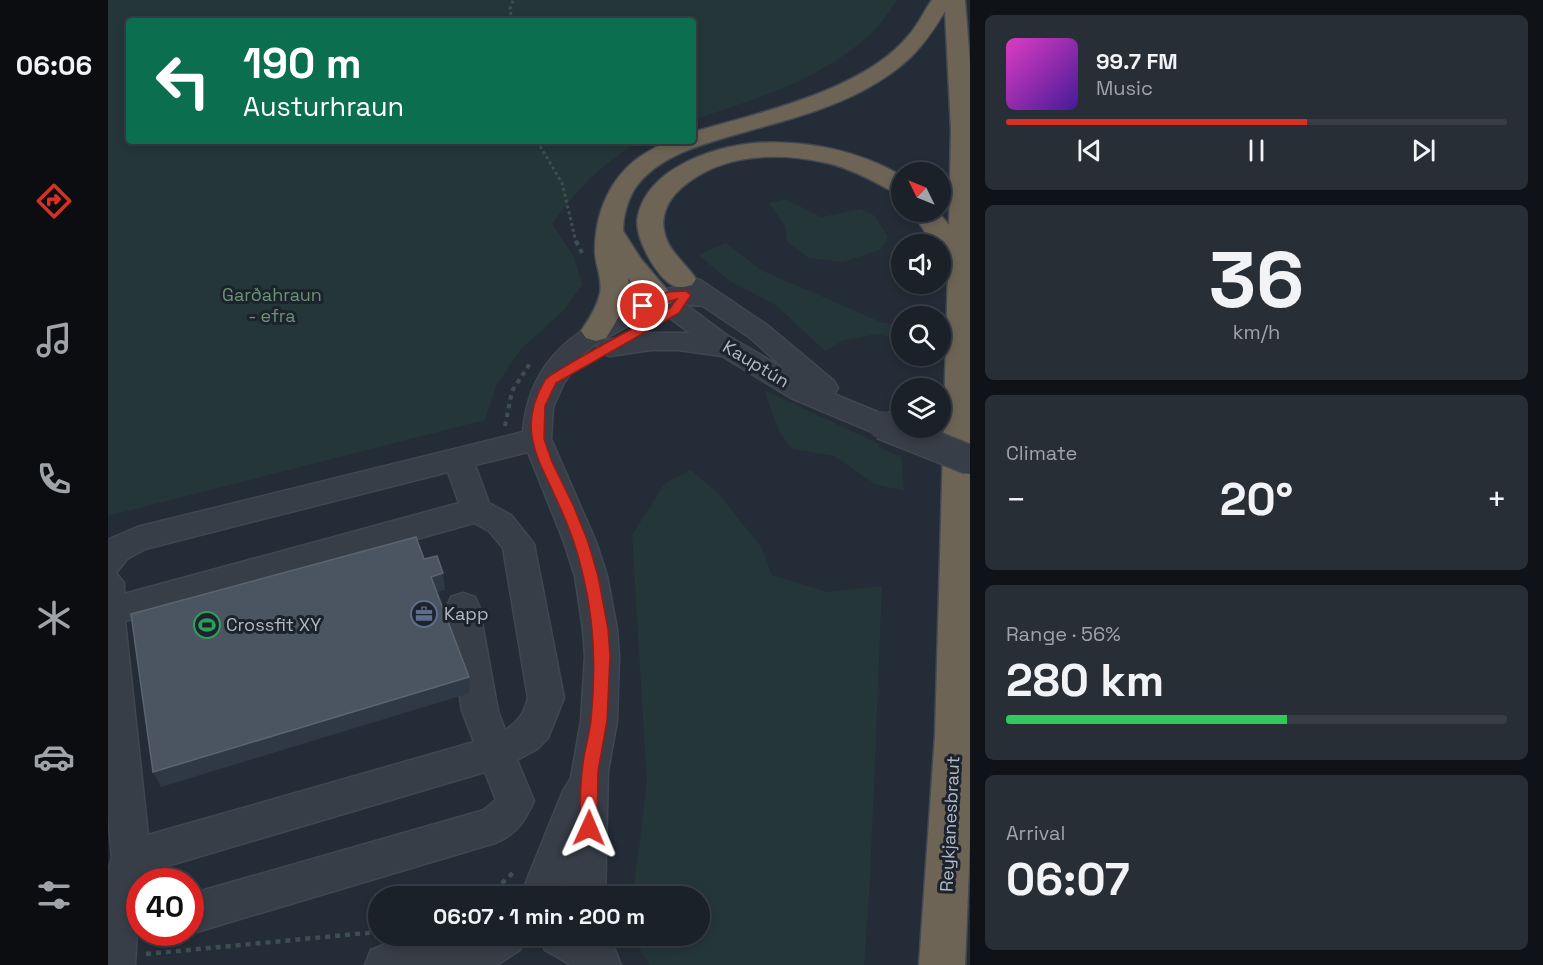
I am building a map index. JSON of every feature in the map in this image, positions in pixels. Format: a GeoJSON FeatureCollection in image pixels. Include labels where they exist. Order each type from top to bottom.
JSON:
{"type":"FeatureCollection","features":[{"type":"Feature","properties":{"kind":"highway"},"geometry":{"type":"LineString","coordinates":[[696,140],[794,110],[854,86],[885,68],[917,40],[942,0]]}},
{"type":"Feature","properties":{"kind":"highway","name":"Reykjanesbraut"},"geometry":{"type":"LineString","coordinates":[[942,965],[955,735],[963,130],[955,0]]}},
{"type":"Feature","properties":{"kind":"highway"},"geometry":{"type":"LineString","coordinates":[[603,339],[615,287],[608,248],[611,214],[616,199],[629,178],[655,156],[685,144]]}},
{"type":"Feature","properties":{"kind":"highway"},"geometry":{"type":"LineString","coordinates":[[682,296],[653,241],[651,215],[656,202],[666,188],[683,173],[710,160],[742,152],[771,150],[809,153],[848,161],[891,180]]}},
{"type":"Feature","properties":{"kind":"highway"},"geometry":{"type":"LineString","coordinates":[[933,222],[961,269]]}},
{"type":"Feature","properties":{"kind":"highway"},"geometry":{"type":"LineString","coordinates":[[610,232],[631,265],[682,296]]}},
{"type":"Feature","properties":{"kind":"street"},"geometry":{"type":"LineString","coordinates":[[585,886],[590,771],[599,721],[602,656],[599,619],[591,576],[567,507],[545,462],[537,439],[544,368],[682,296]]}},
{"type":"Feature","properties":{"kind":"street","name":"Kauptún"},"geometry":{"type":"LineString","coordinates":[[682,296],[747,360],[801,391],[970,460]]}},
{"type":"Feature","properties":{"kind":"street","name":"Kauptún"},"geometry":{"type":"LineString","coordinates":[[682,296],[758,331],[814,381],[871,420]]}},
{"type":"Feature","properties":{"kind":"street"},"geometry":{"type":"LineString","coordinates":[[603,339],[678,340],[717,347],[747,360]]}},
{"type":"Feature","properties":{"kind":"street"},"geometry":{"type":"LineString","coordinates":[[108,563],[116,550],[137,539],[537,439]]}},
{"type":"Feature","properties":{"kind":"street"},"geometry":{"type":"LineString","coordinates":[[131,858],[496,752],[529,735],[540,721],[546,698],[518,544],[500,523],[477,510],[458,460]]}},
{"type":"Feature","properties":{"kind":"street"},"geometry":{"type":"LineString","coordinates":[[108,612],[477,510]]}},
{"type":"Feature","properties":{"kind":"street"},"geometry":{"type":"LineString","coordinates":[[108,583],[108,612],[131,858],[119,931]]}},
{"type":"Feature","properties":{"kind":"street"},"geometry":{"type":"LineString","coordinates":[[204,910],[495,825],[509,813],[515,801],[480,711],[463,606]]}},
{"type":"Feature","properties":{"kind":"street"},"geometry":{"type":"LineString","coordinates":[[528,884],[590,771]]}},
{"type":"Feature","properties":{"kind":"street"},"geometry":{"type":"LineString","coordinates":[[386,965],[470,961],[487,946]]}},
{"type":"Feature","properties":{"kind":"path"},"geometry":{"type":"LineString","coordinates":[[512,18],[510,9],[513,0]]}},
{"type":"Feature","properties":{"kind":"path"},"geometry":{"type":"LineString","coordinates":[[539,144],[557,172],[564,191],[570,230],[584,256]]}},
{"type":"Feature","properties":{"kind":"path"},"geometry":{"type":"LineString","coordinates":[[505,433],[511,396],[527,365],[544,368]]}},
{"type":"Feature","properties":{"kind":"path"},"geometry":{"type":"LineString","coordinates":[[119,931],[368,932]]}},
{"type":"Feature","properties":{"kind":"green space","name":"Garðahraun - efra"},"geometry":{"type":"Polygon","coordinates":[[[108,0],[897,0],[879,24],[858,45],[833,62],[778,90],[696,119],[696,18],[126,18],[126,144],[636,144],[592,177],[552,224],[574,257],[582,285],[564,310],[521,349],[496,386],[485,420],[108,516],[108,0]]]}},
{"type":"Feature","properties":{"kind":"green space"},"geometry":{"type":"Polygon","coordinates":[[[785,199],[821,217],[861,209],[875,216],[888,237],[880,250],[843,262],[809,258],[787,242],[785,226],[769,203],[785,199]]]}},
{"type":"Feature","properties":{"kind":"green space"},"geometry":{"type":"Polygon","coordinates":[[[726,243],[761,270],[883,323],[891,324],[891,338],[878,334],[844,340],[825,351],[777,306],[730,281],[698,255],[726,243]]]}},
{"type":"Feature","properties":{"kind":"green space"},"geometry":{"type":"Polygon","coordinates":[[[764,390],[879,444],[879,447],[901,457],[904,491],[875,484],[834,456],[792,449],[779,431],[764,390]]]}},
{"type":"Feature","properties":{"kind":"green space"},"geometry":{"type":"Polygon","coordinates":[[[691,470],[719,494],[761,547],[772,575],[827,592],[882,586],[870,881],[864,965],[650,965],[638,946],[710,946],[710,886],[634,886],[647,782],[632,535],[665,483],[691,470]]]}},
{"type":"Feature","properties":{"kind":"building"},"geometry":{"type":"Polygon","coordinates":[[[416,537],[424,559],[437,556],[443,573],[431,577],[469,677],[153,772],[131,614],[416,537]]]}},
{"type":"Feature","properties":{"kind":"place","name":"Kapp"},"geometry":{"type":"Point","coordinates":[424,614]}},
{"type":"Feature","properties":{"kind":"place","name":"Crossfit XY"},"geometry":{"type":"Point","coordinates":[207,625]}},
{"type":"Feature","properties":{"kind":"route"},"geometry":{"type":"LineString","coordinates":[[589,828],[590,771],[599,721],[602,656],[600,629],[591,576],[567,507],[545,462],[537,439],[537,423],[539,406],[551,380],[626,336],[675,311],[686,295],[660,298],[643,306]]}}]}
